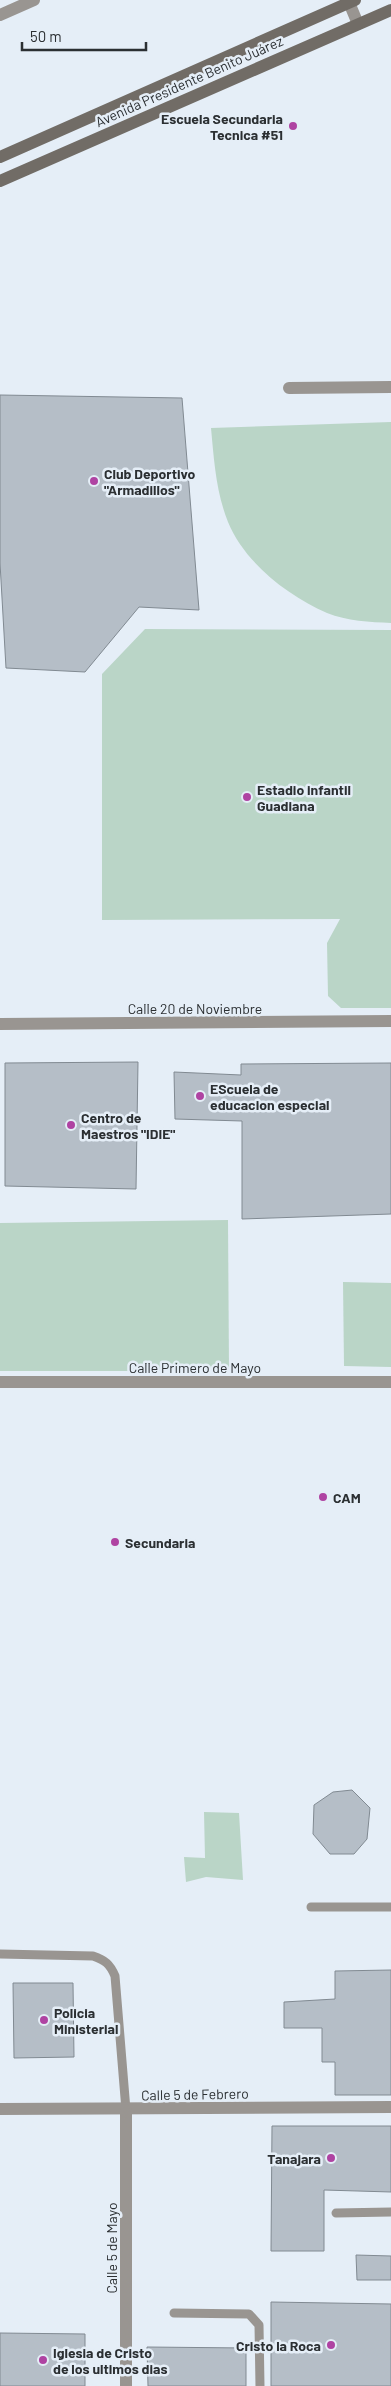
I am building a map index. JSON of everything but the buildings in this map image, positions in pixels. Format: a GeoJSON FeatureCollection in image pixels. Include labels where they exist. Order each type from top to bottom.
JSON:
{"type":"FeatureCollection","features":[{"type":"Feature","properties":{"kind":"main road","name":"Avenida Presidente Benito Juárez"},"geometry":{"type":"LineString","coordinates":[[0,157],[350,1]]}},
{"type":"Feature","properties":{"kind":"main road","name":"Avenida Presidente Benito Juárez"},"geometry":{"type":"LineString","coordinates":[[0,181],[391,10]]}},
{"type":"Feature","properties":{"kind":"street"},"geometry":{"type":"LineString","coordinates":[[0,15],[34,0]]}},
{"type":"Feature","properties":{"kind":"street"},"geometry":{"type":"LineString","coordinates":[[350,1],[358,24]]}},
{"type":"Feature","properties":{"kind":"street"},"geometry":{"type":"LineString","coordinates":[[289,388],[391,386]]}},
{"type":"Feature","properties":{"kind":"street","name":"Calle 20 de Noviembre"},"geometry":{"type":"LineString","coordinates":[[0,1024],[391,1022]]}},
{"type":"Feature","properties":{"kind":"street","name":"Calle Primero de Mayo"},"geometry":{"type":"LineString","coordinates":[[0,1382],[391,1382]]}},
{"type":"Feature","properties":{"kind":"street","name":"Calle 5 de Febrero"},"geometry":{"type":"LineString","coordinates":[[0,2109],[126,2110],[391,2107]]}},
{"type":"Feature","properties":{"kind":"street","name":"Calle 5 de Mayo"},"geometry":{"type":"LineString","coordinates":[[126,2110],[126,2386]]}},
{"type":"Feature","properties":{"kind":"lane"},"geometry":{"type":"LineString","coordinates":[[311,1908],[391,1907]]}},
{"type":"Feature","properties":{"kind":"lane"},"geometry":{"type":"LineString","coordinates":[[0,1954],[93,1956],[103,1959],[111,1966],[115,1976],[126,2110]]}},
{"type":"Feature","properties":{"kind":"lane"},"geometry":{"type":"LineString","coordinates":[[336,2213],[391,2212]]}},
{"type":"Feature","properties":{"kind":"lane"},"geometry":{"type":"LineString","coordinates":[[174,2314],[249,2314],[259,2325],[260,2386]]}},
{"type":"Feature","properties":{"kind":"green space"},"geometry":{"type":"Polygon","coordinates":[[[391,422],[391,623],[342,618],[312,606],[283,587],[256,564],[235,537],[221,499],[216,476],[211,428],[391,422]]]}},
{"type":"Feature","properties":{"kind":"green space","name":"Estadio infantil Guadiana"},"geometry":{"type":"Polygon","coordinates":[[[145,629],[391,630],[391,1008],[341,1008],[328,996],[327,943],[340,919],[102,920],[102,674],[145,629]]]}},
{"type":"Feature","properties":{"kind":"green space"},"geometry":{"type":"Polygon","coordinates":[[[228,1220],[229,1371],[0,1371],[0,1223],[228,1220]]]}},
{"type":"Feature","properties":{"kind":"green space"},"geometry":{"type":"Polygon","coordinates":[[[343,1282],[391,1283],[391,1367],[344,1366],[343,1282]]]}},
{"type":"Feature","properties":{"kind":"green space"},"geometry":{"type":"Polygon","coordinates":[[[204,1812],[239,1813],[243,1880],[206,1877],[186,1882],[184,1857],[205,1858],[204,1812]]]}},
{"type":"Feature","properties":{"kind":"place","name":"Escuela Secundaria Tecnica #51"},"geometry":{"type":"Point","coordinates":[293,126]}},
{"type":"Feature","properties":{"kind":"place","name":"Club Deportivo \"Armadillos\""},"geometry":{"type":"Point","coordinates":[94,481]}},
{"type":"Feature","properties":{"kind":"place","name":"Estadio infantil Guadiana"},"geometry":{"type":"Point","coordinates":[247,797]}},
{"type":"Feature","properties":{"kind":"place","name":"EScuela de educacion especial"},"geometry":{"type":"Point","coordinates":[200,1096]}},
{"type":"Feature","properties":{"kind":"place","name":"Centro de Maestros \"IDIE\""},"geometry":{"type":"Point","coordinates":[71,1125]}},
{"type":"Feature","properties":{"kind":"place","name":"CAM"},"geometry":{"type":"Point","coordinates":[323,1497]}},
{"type":"Feature","properties":{"kind":"place","name":"Secundaria"},"geometry":{"type":"Point","coordinates":[115,1542]}},
{"type":"Feature","properties":{"kind":"place","name":"Policia Ministerial"},"geometry":{"type":"Point","coordinates":[44,2020]}},
{"type":"Feature","properties":{"kind":"place","name":"Tanajara"},"geometry":{"type":"Point","coordinates":[331,2158]}},
{"type":"Feature","properties":{"kind":"place","name":"Cristo la Roca"},"geometry":{"type":"Point","coordinates":[331,2345]}},
{"type":"Feature","properties":{"kind":"place","name":"Iglesia de Cristo de los ultimos dias"},"geometry":{"type":"Point","coordinates":[43,2360]}}]}
